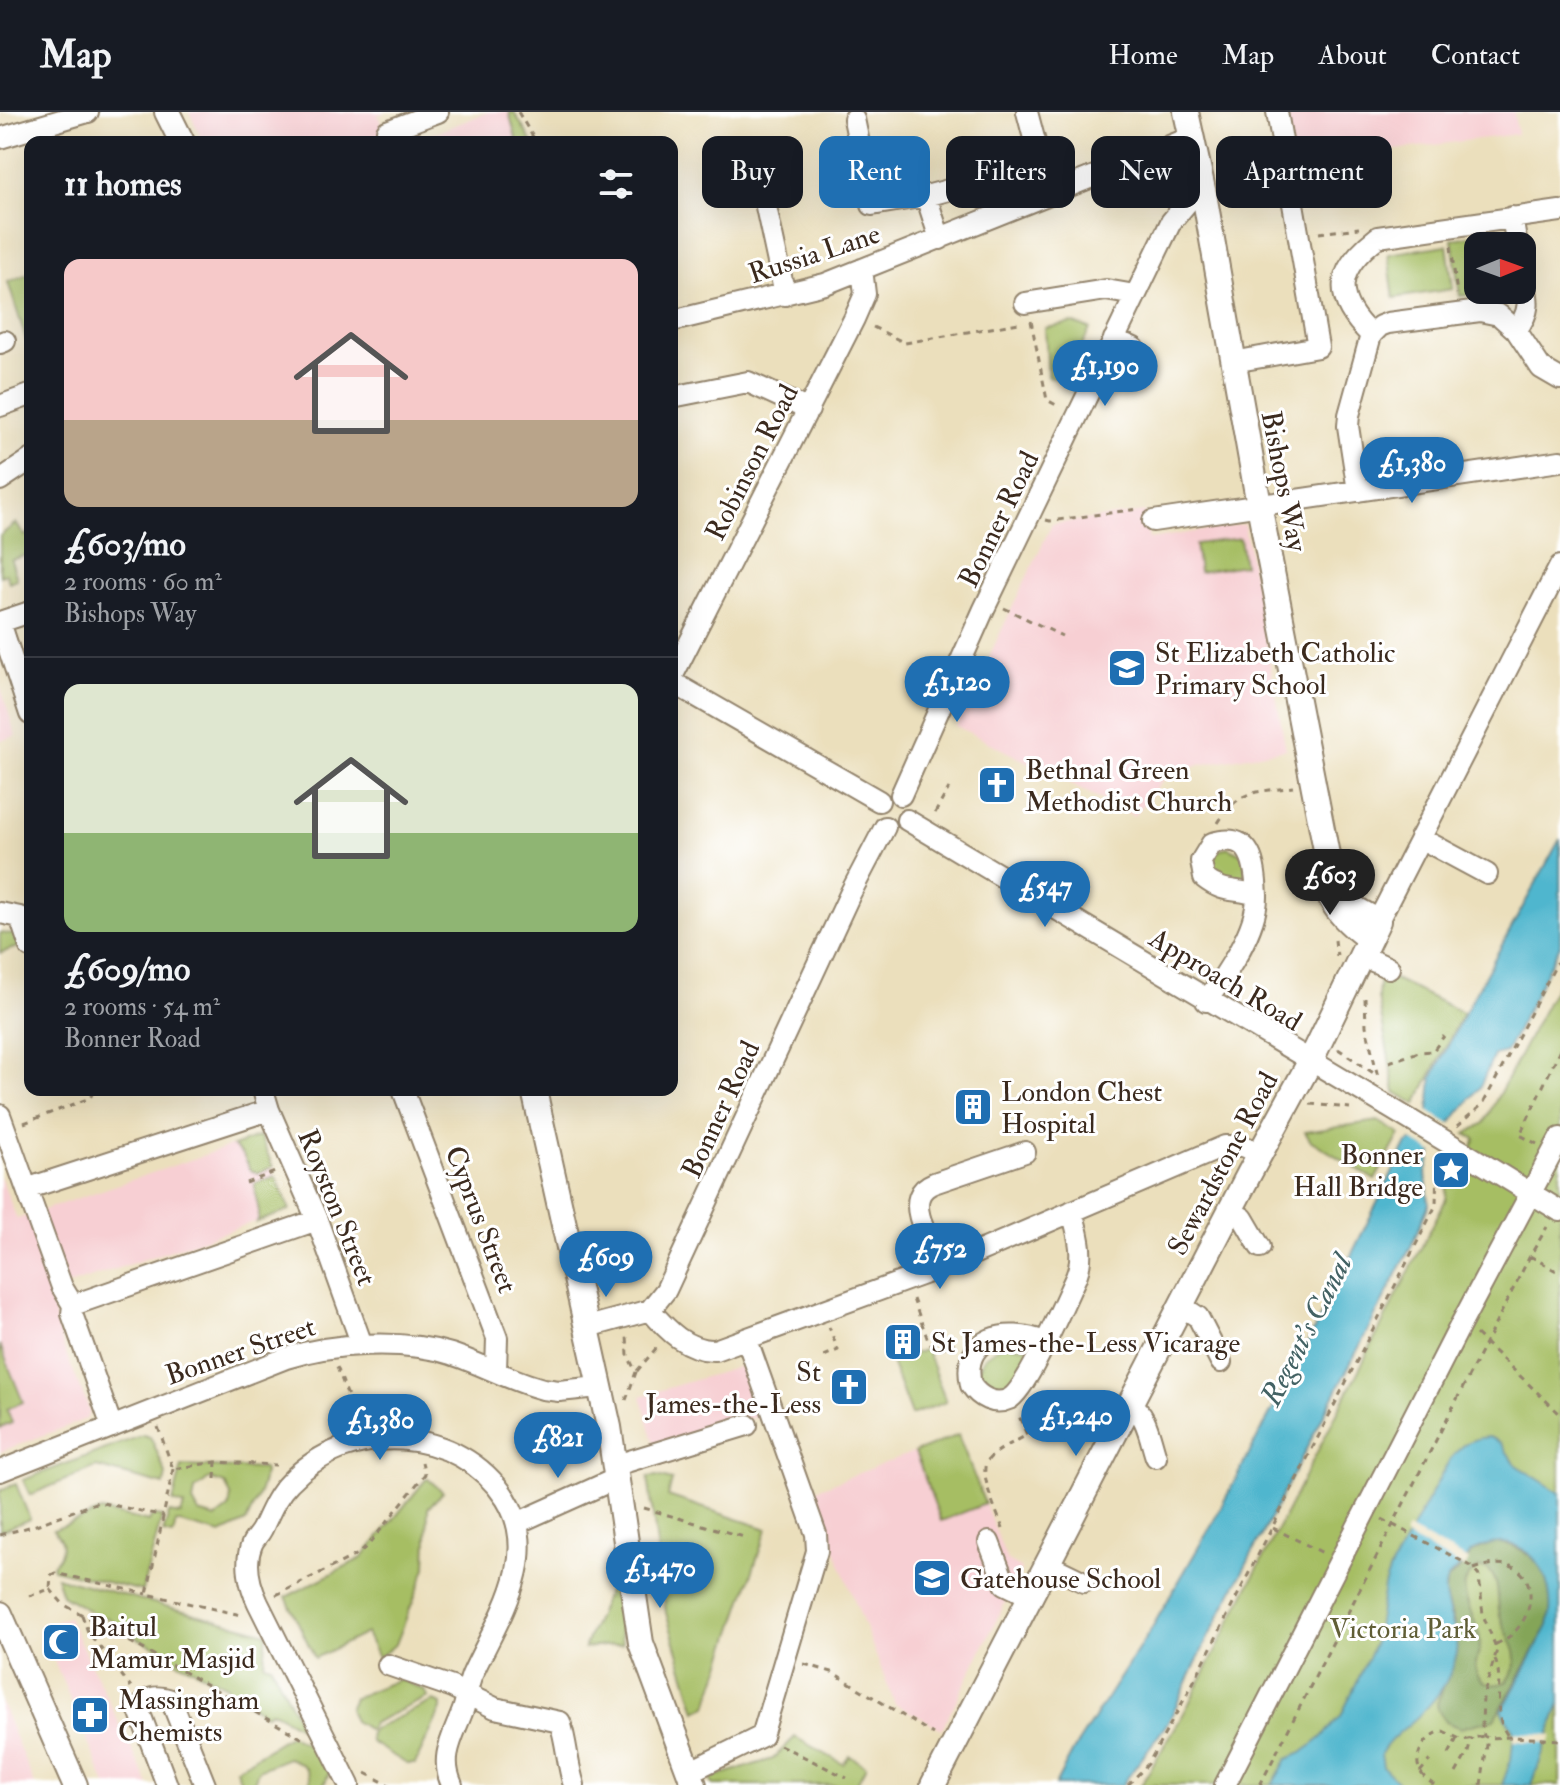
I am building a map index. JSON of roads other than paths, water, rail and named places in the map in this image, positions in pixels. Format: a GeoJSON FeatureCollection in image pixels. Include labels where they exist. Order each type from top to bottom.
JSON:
{"type":"FeatureCollection","features":[{"type":"Feature","properties":{"kind":"main road"},"geometry":{"type":"LineString","coordinates":[[167,112],[179,136]]}},
{"type":"Feature","properties":{"kind":"main road","name":"Bishops Way"},"geometry":{"type":"LineString","coordinates":[[1186,112],[1192,136]]}},
{"type":"Feature","properties":{"kind":"main road","name":"Bishops Way"},"geometry":{"type":"LineString","coordinates":[[1200,175],[1259,505],[1328,860],[1337,870],[1341,892],[1370,939]]}},
{"type":"Feature","properties":{"kind":"main road","name":"Sewardstone Road"},"geometry":{"type":"LineString","coordinates":[[933,1785],[1310,1062],[1370,939]]}},
{"type":"Feature","properties":{"kind":"main road"},"geometry":{"type":"LineString","coordinates":[[535,1096],[609,1427],[641,1643],[692,1778]]}},
{"type":"Feature","properties":{"kind":"main road"},"geometry":{"type":"LineString","coordinates":[[1,1622],[75,1785]]}},
{"type":"Feature","properties":{"kind":"street"},"geometry":{"type":"LineString","coordinates":[[0,138],[32,120],[88,112]]}},
{"type":"Feature","properties":{"kind":"street"},"geometry":{"type":"LineString","coordinates":[[388,124],[438,112]]}},
{"type":"Feature","properties":{"kind":"street"},"geometry":{"type":"LineString","coordinates":[[1027,112],[1033,136]]}},
{"type":"Feature","properties":{"kind":"street"},"geometry":{"type":"LineString","coordinates":[[1233,362],[1318,347],[1277,112]]}},
{"type":"Feature","properties":{"kind":"street"},"geometry":{"type":"LineString","coordinates":[[854,119],[858,136]]}},
{"type":"Feature","properties":{"kind":"street","name":"Bonner Road"},"geometry":{"type":"LineString","coordinates":[[901,795],[989,600],[1171,222],[1191,198],[1204,194]]}},
{"type":"Feature","properties":{"kind":"street"},"geometry":{"type":"LineString","coordinates":[[766,208],[785,295]]}},
{"type":"Feature","properties":{"kind":"street"},"geometry":{"type":"LineString","coordinates":[[930,208],[940,239]]}},
{"type":"Feature","properties":{"kind":"street","name":"Russia Lane"},"geometry":{"type":"LineString","coordinates":[[678,320],[825,284],[1015,208]]}},
{"type":"Feature","properties":{"kind":"street"},"geometry":{"type":"LineString","coordinates":[[1371,335],[1355,320],[1344,288],[1351,262],[1358,252],[1378,237],[1560,211]]}},
{"type":"Feature","properties":{"kind":"street"},"geometry":{"type":"LineString","coordinates":[[1512,217],[1515,232]]}},
{"type":"Feature","properties":{"kind":"street","name":"Robinson Road"},"geometry":{"type":"LineString","coordinates":[[678,668],[854,319],[865,294],[862,269]]}},
{"type":"Feature","properties":{"kind":"street"},"geometry":{"type":"LineString","coordinates":[[1025,303],[1106,290],[1135,295]]}},
{"type":"Feature","properties":{"kind":"street"},"geometry":{"type":"LineString","coordinates":[[1516,330],[1528,312],[1529,304]]}},
{"type":"Feature","properties":{"kind":"street"},"geometry":{"type":"LineString","coordinates":[[1358,491],[1348,426],[1371,335],[1380,326],[1489,311],[1499,315],[1516,330],[1541,368],[1560,379]]}},
{"type":"Feature","properties":{"kind":"street"},"geometry":{"type":"LineString","coordinates":[[1114,339],[1134,348]]}},
{"type":"Feature","properties":{"kind":"street"},"geometry":{"type":"LineString","coordinates":[[678,396],[748,382],[809,410]]}},
{"type":"Feature","properties":{"kind":"street"},"geometry":{"type":"LineString","coordinates":[[0,406],[24,397]]}},
{"type":"Feature","properties":{"kind":"street"},"geometry":{"type":"LineString","coordinates":[[1153,521],[1560,461]]}},
{"type":"Feature","properties":{"kind":"street"},"geometry":{"type":"LineString","coordinates":[[0,480],[24,464]]}},
{"type":"Feature","properties":{"kind":"street","name":"Sewardstone Road"},"geometry":{"type":"LineString","coordinates":[[1370,939],[1560,566]]}},
{"type":"Feature","properties":{"kind":"street"},"geometry":{"type":"LineString","coordinates":[[24,614],[0,622],[24,696]]}},
{"type":"Feature","properties":{"kind":"street"},"geometry":{"type":"LineString","coordinates":[[678,684],[879,801]]}},
{"type":"Feature","properties":{"kind":"street"},"geometry":{"type":"LineString","coordinates":[[887,794],[901,795],[909,805],[907,820],[899,828],[885,827],[876,817],[879,801],[887,794]]}},
{"type":"Feature","properties":{"kind":"street","name":"Approach Road"},"geometry":{"type":"LineString","coordinates":[[907,820],[1560,1211]]}},
{"type":"Feature","properties":{"kind":"street","name":"Bonner Road"},"geometry":{"type":"LineString","coordinates":[[650,1310],[668,1286],[851,892],[885,827]]}},
{"type":"Feature","properties":{"kind":"street"},"geometry":{"type":"LineString","coordinates":[[1420,838],[1487,874]]}},
{"type":"Feature","properties":{"kind":"street"},"geometry":{"type":"LineString","coordinates":[[1206,1001],[1222,981],[1250,929],[1256,914],[1257,895],[1253,857],[1246,848],[1236,841],[1212,843],[1201,861],[1204,878],[1222,890],[1246,891],[1257,895]]}},
{"type":"Feature","properties":{"kind":"street"},"geometry":{"type":"LineString","coordinates":[[0,913],[20,917],[24,929]]}},
{"type":"Feature","properties":{"kind":"street"},"geometry":{"type":"LineString","coordinates":[[1370,939],[1389,968]]}},
{"type":"Feature","properties":{"kind":"street","name":"Cyprus Street"},"geometry":{"type":"LineString","coordinates":[[405,1096],[497,1338],[496,1370]]}},
{"type":"Feature","properties":{"kind":"street"},"geometry":{"type":"LineString","coordinates":[[29,1188],[266,1100]]}},
{"type":"Feature","properties":{"kind":"street","name":"Royston Street"},"geometry":{"type":"LineString","coordinates":[[266,1100],[317,1220],[362,1345]]}},
{"type":"Feature","properties":{"kind":"street"},"geometry":{"type":"LineString","coordinates":[[3,1123],[29,1188],[62,1287],[73,1305],[72,1314],[112,1427]]}},
{"type":"Feature","properties":{"kind":"street"},"geometry":{"type":"LineString","coordinates":[[1225,1785],[1556,1145]]}},
{"type":"Feature","properties":{"kind":"street"},"geometry":{"type":"LineString","coordinates":[[588,1327],[650,1310],[683,1341],[703,1350],[715,1350],[945,1266],[1225,1146],[1243,1146],[1260,1153]]}},
{"type":"Feature","properties":{"kind":"street"},"geometry":{"type":"LineString","coordinates":[[945,1266],[917,1209],[919,1192],[923,1187],[1025,1152]]}},
{"type":"Feature","properties":{"kind":"street"},"geometry":{"type":"LineString","coordinates":[[1044,1342],[1023,1336],[999,1336],[985,1342],[970,1362],[969,1375],[976,1393],[991,1401],[1011,1398],[1025,1380],[1044,1342],[1080,1266],[1080,1242],[1072,1211]]}},
{"type":"Feature","properties":{"kind":"street"},"geometry":{"type":"LineString","coordinates":[[1230,1211],[1243,1218],[1260,1247]]}},
{"type":"Feature","properties":{"kind":"street"},"geometry":{"type":"LineString","coordinates":[[73,1305],[317,1220]]}},
{"type":"Feature","properties":{"kind":"street"},"geometry":{"type":"LineString","coordinates":[[1181,1306],[1198,1317],[1221,1362]]}},
{"type":"Feature","properties":{"kind":"street"},"geometry":{"type":"LineString","coordinates":[[692,1778],[762,1736],[785,1658],[814,1579],[816,1534],[747,1340]]}},
{"type":"Feature","properties":{"kind":"street","name":"Bonner Street"},"geometry":{"type":"LineString","coordinates":[[0,1471],[286,1358],[330,1347],[415,1347],[448,1353],[543,1389],[573,1391],[599,1387]]}},
{"type":"Feature","properties":{"kind":"street"},"geometry":{"type":"LineString","coordinates":[[1130,1405],[1137,1408],[1144,1420],[1156,1457]]}},
{"type":"Feature","properties":{"kind":"street"},"geometry":{"type":"LineString","coordinates":[[517,1523],[614,1473],[747,1425]]}},
{"type":"Feature","properties":{"kind":"street"},"geometry":{"type":"LineString","coordinates":[[348,1784],[260,1606],[248,1562],[254,1540],[273,1505],[299,1474],[328,1454],[366,1442],[391,1439],[417,1440],[445,1448],[479,1469],[505,1498],[517,1523],[521,1548],[518,1573],[470,1679],[464,1708],[446,1754],[446,1769],[452,1785]]}},
{"type":"Feature","properties":{"kind":"street"},"geometry":{"type":"LineString","coordinates":[[996,1536],[1005,1584],[1032,1597]]}},
{"type":"Feature","properties":{"kind":"street"},"geometry":{"type":"LineString","coordinates":[[1049,1565],[1084,1582]]}},
{"type":"Feature","properties":{"kind":"street"},"geometry":{"type":"LineString","coordinates":[[388,1665],[467,1694],[495,1708],[560,1722],[566,1739],[566,1762],[574,1785]]}},
{"type":"Feature","properties":{"kind":"street"},"geometry":{"type":"LineString","coordinates":[[167,1785],[139,1711],[143,1702],[151,1697],[171,1700],[205,1785]]}},
{"type":"Feature","properties":{"kind":"water"},"geometry":{"type":"Polygon","coordinates":[[[1560,839],[1560,945],[1506,1052],[1494,1055],[1480,1087],[1450,1124],[1432,1154],[1426,1173],[1429,1204],[1410,1249],[1206,1642],[1169,1721],[1122,1785],[1055,1785],[1212,1524],[1303,1352],[1407,1143],[1412,1141],[1429,1111],[1432,1078],[1560,839]]]}},
{"type":"Feature","properties":{"kind":"water"},"geometry":{"type":"Polygon","coordinates":[[[1489,1437],[1500,1442],[1516,1465],[1560,1493],[1560,1703],[1532,1785],[1502,1785],[1511,1760],[1514,1732],[1502,1711],[1548,1626],[1549,1589],[1534,1559],[1522,1549],[1508,1544],[1490,1544],[1471,1552],[1447,1580],[1445,1597],[1454,1629],[1456,1652],[1447,1679],[1433,1700],[1392,1739],[1381,1754],[1383,1767],[1401,1785],[1272,1785],[1287,1759],[1302,1753],[1321,1738],[1341,1716],[1374,1645],[1390,1569],[1450,1459],[1467,1443],[1489,1437]]]}},
{"type":"Feature","properties":{"kind":"place","name":"St Elizabeth Catholic Primary School"},"geometry":{"type":"Point","coordinates":[1127,668]}},
{"type":"Feature","properties":{"kind":"place","name":"Bethnal Green Methodist Church"},"geometry":{"type":"Point","coordinates":[997,785]}},
{"type":"Feature","properties":{"kind":"place","name":"London Chest Hospital"},"geometry":{"type":"Point","coordinates":[973,1107]}},
{"type":"Feature","properties":{"kind":"place","name":"Bonner Hall Bridge"},"geometry":{"type":"Point","coordinates":[1451,1170]}},
{"type":"Feature","properties":{"kind":"place","name":"St James-the-Less Vicarage"},"geometry":{"type":"Point","coordinates":[903,1342]}},
{"type":"Feature","properties":{"kind":"place","name":"St James-the-Less"},"geometry":{"type":"Point","coordinates":[849,1387]}},
{"type":"Feature","properties":{"kind":"place","name":"Gatehouse School"},"geometry":{"type":"Point","coordinates":[932,1578]}},
{"type":"Feature","properties":{"kind":"place","name":"Baitul Mamur Masjid"},"geometry":{"type":"Point","coordinates":[61,1642]}},
{"type":"Feature","properties":{"kind":"place","name":"Massingham Chemists"},"geometry":{"type":"Point","coordinates":[90,1715]}},
{"type":"Feature","properties":{"kind":"water label","name":"Regent's Canal"},"geometry":{"type":"Point","coordinates":[1306,1330]}},
{"type":"Feature","properties":{"kind":"park label","name":"Victoria Park"},"geometry":{"type":"Point","coordinates":[1403,1628]}}]}
